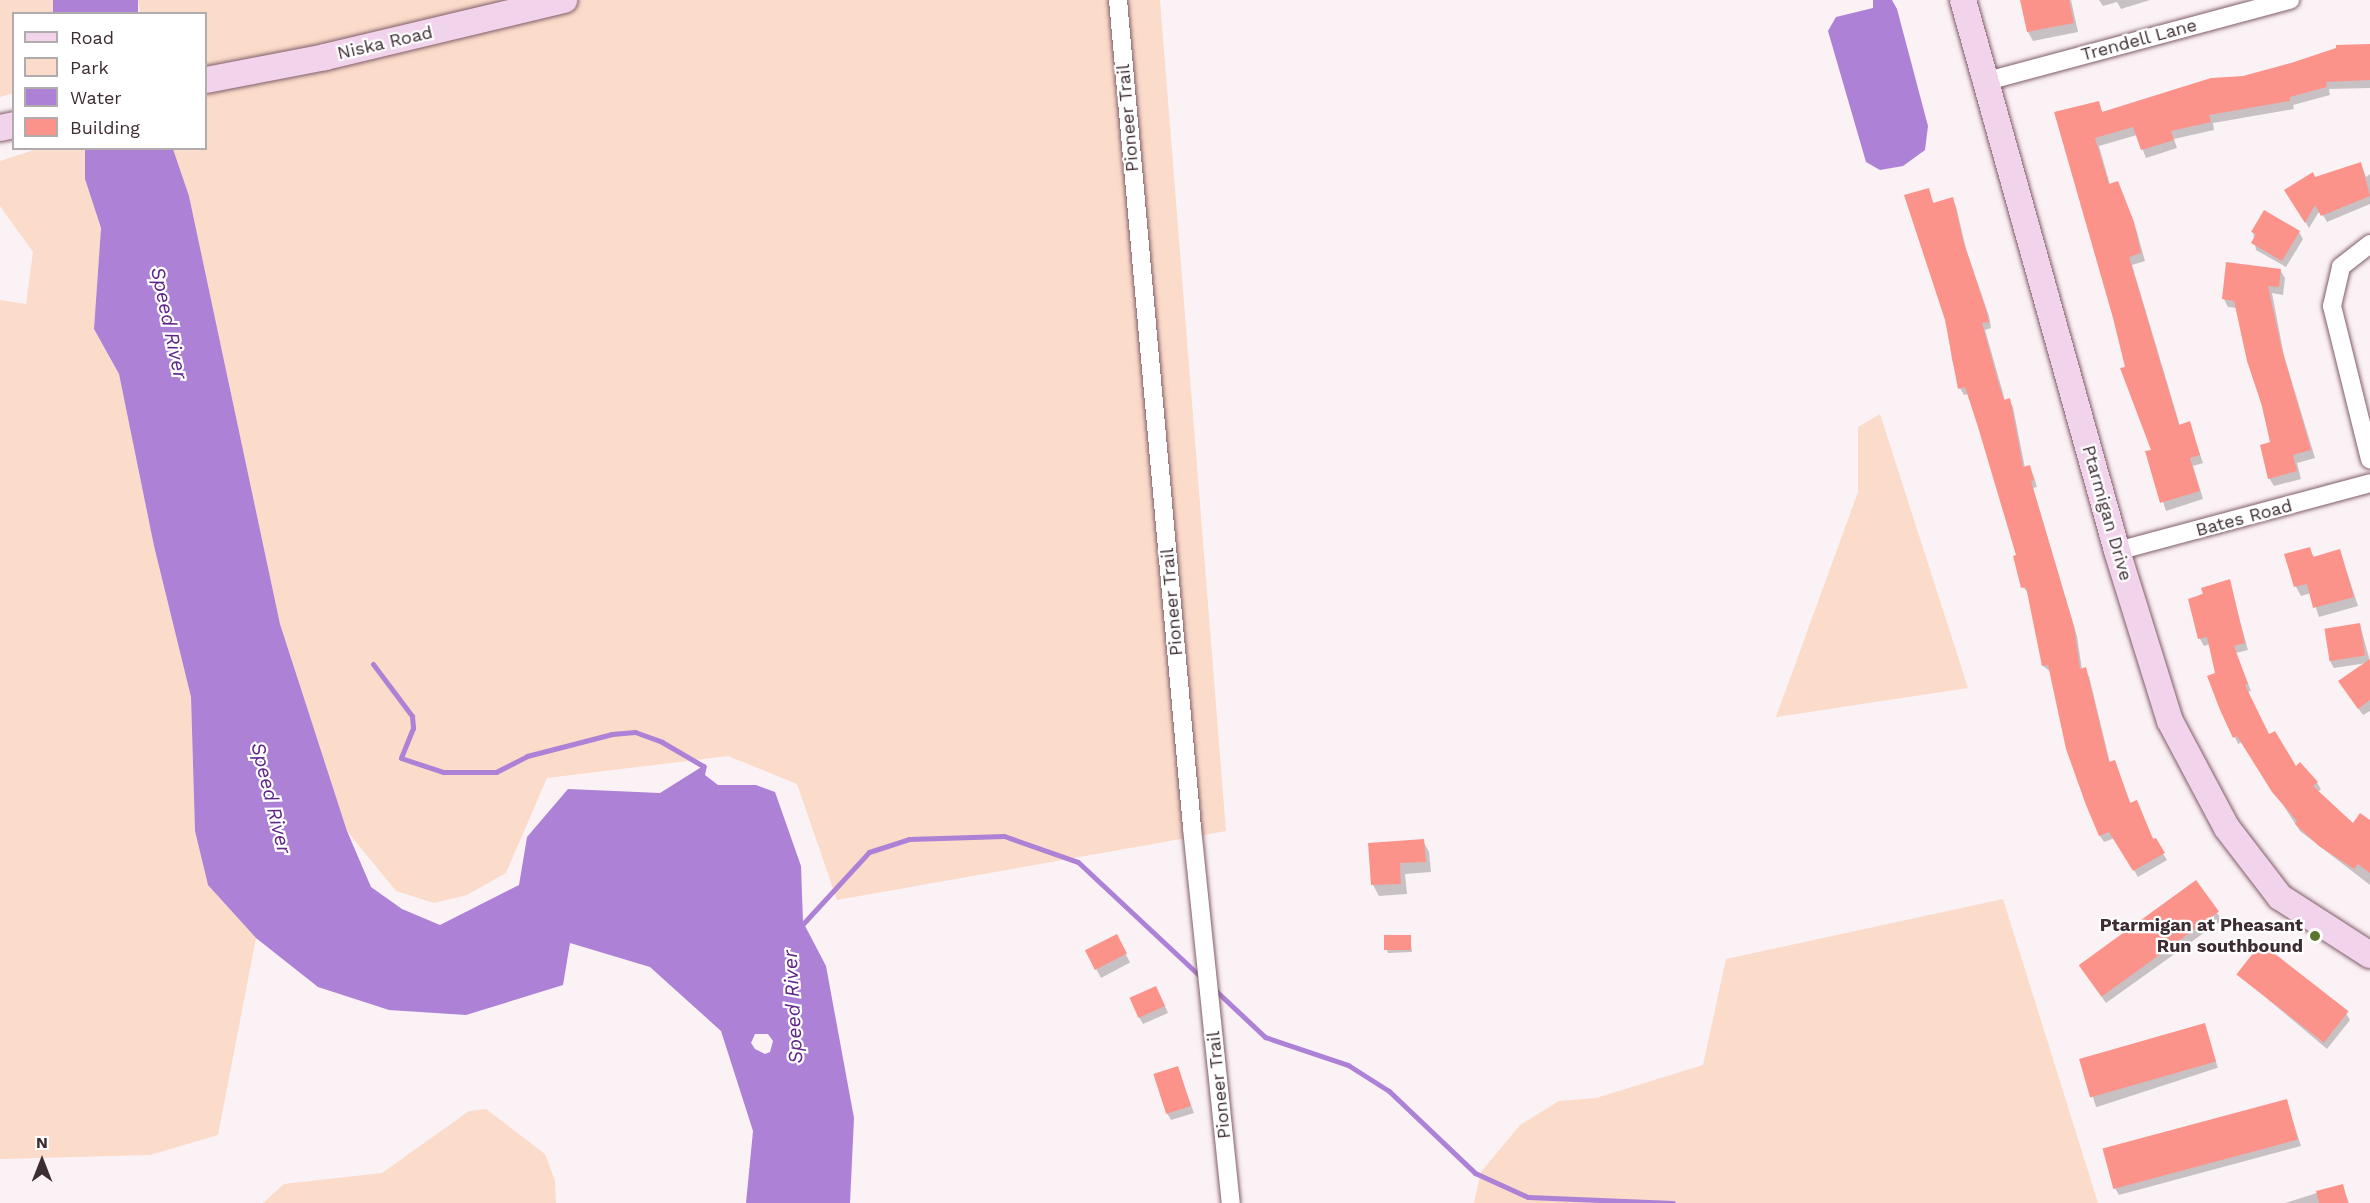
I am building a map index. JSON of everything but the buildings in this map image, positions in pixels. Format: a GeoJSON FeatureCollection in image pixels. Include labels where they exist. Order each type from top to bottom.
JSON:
{"type":"FeatureCollection","features":[{"type":"Feature","properties":{"kind":"street","name":"Niska Road"},"geometry":{"type":"LineString","coordinates":[[207,80],[325,57],[564,0]]}},
{"type":"Feature","properties":{"kind":"street","name":"Pioneer Trail"},"geometry":{"type":"LineString","coordinates":[[1118,0],[1207,972],[1231,1203]]}},
{"type":"Feature","properties":{"kind":"street","name":"Ptarmigan Drive"},"geometry":{"type":"LineString","coordinates":[[1963,0],[2116,551],[2170,721],[2226,828],[2280,897],[2370,955]]}},
{"type":"Feature","properties":{"kind":"street","name":"Trendell Lane"},"geometry":{"type":"LineString","coordinates":[[1987,81],[2290,0]]}},
{"type":"Feature","properties":{"kind":"street"},"geometry":{"type":"LineString","coordinates":[[2370,244],[2341,267],[2332,306],[2370,459]]}},
{"type":"Feature","properties":{"kind":"street","name":"Bates Road"},"geometry":{"type":"LineString","coordinates":[[2116,551],[2370,483]]}},
{"type":"Feature","properties":{"kind":"green space"},"geometry":{"type":"Polygon","coordinates":[[[0,0],[53,0],[54,12],[12,12],[12,93],[0,97],[0,0]]]}},
{"type":"Feature","properties":{"kind":"green space"},"geometry":{"type":"Polygon","coordinates":[[[138,0],[1160,0],[1226,831],[837,900],[797,784],[728,756],[547,778],[506,873],[467,895],[434,903],[396,891],[347,831],[280,624],[189,196],[173,150],[207,150],[207,12],[140,12],[138,0]]]}},
{"type":"Feature","properties":{"kind":"green space"},"geometry":{"type":"Polygon","coordinates":[[[34,150],[85,150],[85,179],[101,228],[94,329],[119,374],[154,546],[191,697],[195,831],[208,885],[256,938],[218,1135],[150,1155],[0,1159],[0,300],[26,304],[33,252],[0,206],[0,161],[34,150]]]}},
{"type":"Feature","properties":{"kind":"green space"},"geometry":{"type":"Polygon","coordinates":[[[1880,414],[1968,688],[1776,717],[1858,492],[1858,427],[1880,414]]]}},
{"type":"Feature","properties":{"kind":"green space"},"geometry":{"type":"Polygon","coordinates":[[[2003,899],[2098,1203],[1474,1203],[1481,1172],[1520,1125],[1559,1101],[1596,1098],[1703,1065],[1726,959],[2003,899]]]}},
{"type":"Feature","properties":{"kind":"green space"},"geometry":{"type":"Polygon","coordinates":[[[486,1109],[545,1154],[555,1181],[556,1203],[263,1203],[284,1184],[382,1173],[469,1111],[486,1109]]]}},
{"type":"Feature","properties":{"kind":"water"},"geometry":{"type":"Polygon","coordinates":[[[53,0],[138,0],[138,12],[53,12],[53,0]]]}},
{"type":"Feature","properties":{"kind":"water"},"geometry":{"type":"Polygon","coordinates":[[[1873,0],[1892,0],[1897,9],[1928,126],[1925,150],[1903,166],[1880,170],[1866,162],[1828,31],[1836,17],[1873,8],[1873,0]]]}},
{"type":"Feature","properties":{"kind":"water","name":"Speed River"},"geometry":{"type":"Polygon","coordinates":[[[85,150],[173,150],[189,196],[280,624],[347,831],[371,887],[402,909],[440,925],[519,885],[527,837],[568,789],[660,793],[703,766],[707,766],[705,775],[718,785],[756,785],[775,792],[801,866],[803,922],[826,966],[854,1118],[850,1203],[746,1203],[753,1131],[721,1031],[650,967],[570,943],[563,985],[466,1015],[389,1010],[318,987],[256,938],[208,885],[195,831],[191,697],[154,546],[119,374],[94,329],[101,228],[85,179],[85,150]],[[755,1034],[751,1043],[755,1049],[765,1054],[770,1052],[773,1041],[768,1034],[755,1034]]]}},
{"type":"Feature","properties":{"kind":"waterway"},"geometry":{"type":"LineString","coordinates":[[373,664],[412,716],[413,728],[401,758],[443,772],[496,772],[527,756],[612,734],[635,732],[662,742],[703,766],[702,770]]}},
{"type":"Feature","properties":{"kind":"waterway"},"geometry":{"type":"LineString","coordinates":[[801,926],[869,852],[909,839],[1004,836],[1078,862],[1201,977]]}},
{"type":"Feature","properties":{"kind":"waterway"},"geometry":{"type":"LineString","coordinates":[[1215,990],[1265,1037],[1348,1065],[1389,1091],[1475,1173],[1528,1197],[1673,1203]]}},
{"type":"Feature","properties":{"kind":"place","name":"Ptarmigan at Pheasant Run southbound"},"geometry":{"type":"Point","coordinates":[2315,936]}}]}
